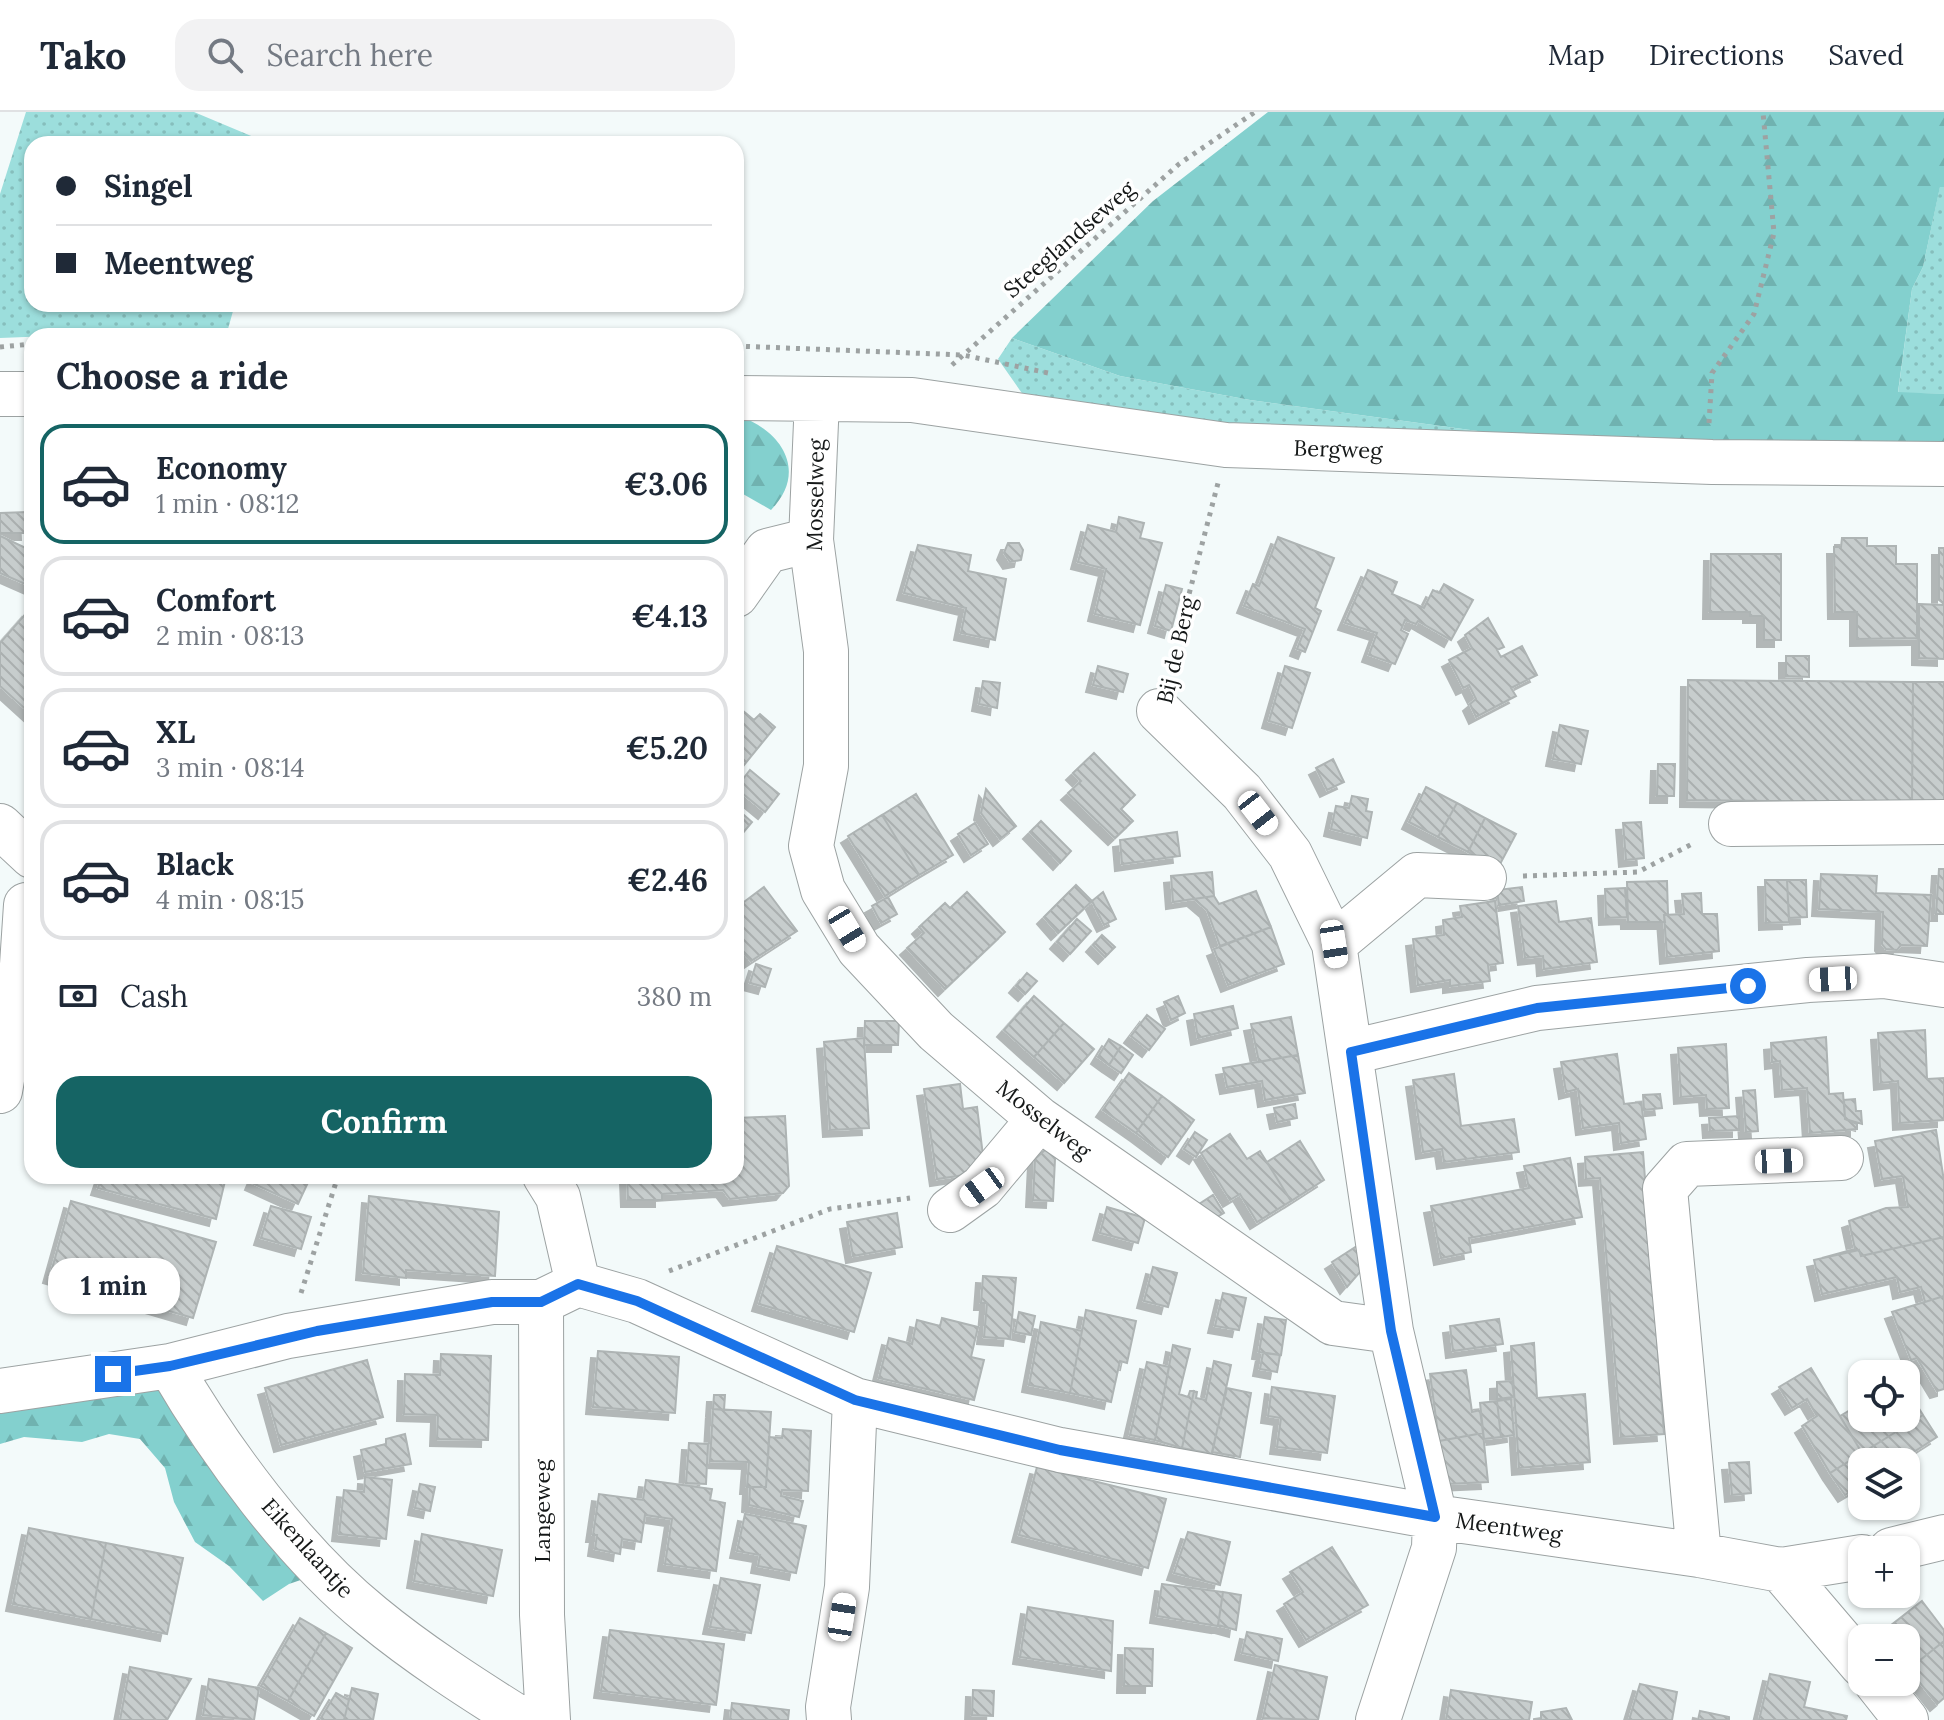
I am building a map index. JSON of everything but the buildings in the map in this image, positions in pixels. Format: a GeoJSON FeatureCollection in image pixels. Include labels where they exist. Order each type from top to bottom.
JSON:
{"type":"FeatureCollection","features":[{"type":"Feature","properties":{"kind":"street"},"geometry":{"type":"LineString","coordinates":[[0,394],[24,394]]}},
{"type":"Feature","properties":{"kind":"street","name":"Bergweg"},"geometry":{"type":"LineString","coordinates":[[744,398],[912,400],[1226,445],[1712,462],[1944,464]]}},
{"type":"Feature","properties":{"kind":"street","name":"Mosselweg"},"geometry":{"type":"LineString","coordinates":[[817,399],[811,540],[826,651],[826,766],[811,846],[823,890],[859,949],[936,1031],[1039,1119],[1333,1323],[1391,1331]]}},
{"type":"Feature","properties":{"kind":"street"},"geometry":{"type":"LineString","coordinates":[[744,584],[767,551],[811,540]]}},
{"type":"Feature","properties":{"kind":"street","name":"Bij de Berg"},"geometry":{"type":"LineString","coordinates":[[1159,711],[1242,792],[1290,854],[1334,944],[1391,1331]]}},
{"type":"Feature","properties":{"kind":"street"},"geometry":{"type":"LineString","coordinates":[[1731,824],[1944,822]]}},
{"type":"Feature","properties":{"kind":"street"},"geometry":{"type":"LineString","coordinates":[[0,826],[24,848]]}},
{"type":"Feature","properties":{"kind":"street"},"geometry":{"type":"LineString","coordinates":[[1334,944],[1417,875],[1484,878]]}},
{"type":"Feature","properties":{"kind":"street"},"geometry":{"type":"LineString","coordinates":[[0,1091],[22,965],[19,903]]}},
{"type":"Feature","properties":{"kind":"street"},"geometry":{"type":"LineString","coordinates":[[1351,1052],[1537,1008],[1808,980],[1884,976],[1944,985]]}},
{"type":"Feature","properties":{"kind":"street"},"geometry":{"type":"LineString","coordinates":[[966,1199],[1039,1119]]}},
{"type":"Feature","properties":{"kind":"street"},"geometry":{"type":"LineString","coordinates":[[1699,1555],[1665,1189],[1687,1164],[1841,1158]]}},
{"type":"Feature","properties":{"kind":"street","name":"Langeweg"},"geometry":{"type":"LineString","coordinates":[[548,1720],[542,1615],[559,1293],[558,1197],[550,1184]]}},
{"type":"Feature","properties":{"kind":"street","name":"Meentweg"},"geometry":{"type":"LineString","coordinates":[[0,1391],[170,1366],[288,1336],[559,1293],[637,1301],[855,1400],[1060,1450],[1435,1517],[1699,1555],[1781,1570],[1848,1559]]}},
{"type":"Feature","properties":{"kind":"street"},"geometry":{"type":"LineString","coordinates":[[1378,1720],[1434,1548],[1435,1517],[1391,1331]]}},
{"type":"Feature","properties":{"kind":"street","name":"Eikenlaantje"},"geometry":{"type":"LineString","coordinates":[[170,1366],[207,1429],[319,1567],[372,1616],[522,1720]]}},
{"type":"Feature","properties":{"kind":"street"},"geometry":{"type":"LineString","coordinates":[[829,1720],[828,1707],[847,1587],[855,1400]]}},
{"type":"Feature","properties":{"kind":"street"},"geometry":{"type":"LineString","coordinates":[[1920,1543],[1944,1537]]}},
{"type":"Feature","properties":{"kind":"street"},"geometry":{"type":"LineString","coordinates":[[1781,1570],[1848,1649]]}},
{"type":"Feature","properties":{"kind":"street"},"geometry":{"type":"LineString","coordinates":[[1887,1696],[1906,1720]]}},
{"type":"Feature","properties":{"kind":"path","name":"Steeglandseweg"},"geometry":{"type":"LineString","coordinates":[[912,400],[1179,164],[1255,112]]}},
{"type":"Feature","properties":{"kind":"path"},"geometry":{"type":"LineString","coordinates":[[1709,434],[1712,373],[1754,314],[1774,233],[1763,112]]}},
{"type":"Feature","properties":{"kind":"path"},"geometry":{"type":"LineString","coordinates":[[0,347],[24,345]]}},
{"type":"Feature","properties":{"kind":"path","name":"Bij de Berg"},"geometry":{"type":"LineString","coordinates":[[1159,711],[1226,445]]}},
{"type":"Feature","properties":{"kind":"path"},"geometry":{"type":"LineString","coordinates":[[1484,878],[1638,872],[1731,824]]}},
{"type":"Feature","properties":{"kind":"path"},"geometry":{"type":"LineString","coordinates":[[288,1336],[336,1184]]}},
{"type":"Feature","properties":{"kind":"path"},"geometry":{"type":"LineString","coordinates":[[637,1301],[673,1268],[830,1209],[966,1199]]}},
{"type":"Feature","properties":{"kind":"shaded area"},"geometry":{"type":"Polygon","coordinates":[[[26,112],[194,112],[251,136],[24,136],[24,312],[233,312],[228,328],[24,328],[24,337],[0,338],[0,194],[26,112]]]}},
{"type":"Feature","properties":{"kind":"shaded area"},"geometry":{"type":"Polygon","coordinates":[[[1940,186],[1944,187],[1944,394],[1898,393],[1912,289],[1923,267],[1940,186]]]}},
{"type":"Feature","properties":{"kind":"shaded area"},"geometry":{"type":"Polygon","coordinates":[[[1012,338],[1120,376],[1250,400],[1507,435],[1358,439],[1026,399],[998,359],[1012,338]]]}},
{"type":"Feature","properties":{"kind":"green space"},"geometry":{"type":"Polygon","coordinates":[[[1268,112],[1944,112],[1944,187],[1940,187],[1923,267],[1912,289],[1898,392],[1944,394],[1944,445],[1507,435],[1250,400],[1120,376],[1012,338],[1153,201],[1268,112]]]}},
{"type":"Feature","properties":{"kind":"green space"},"geometry":{"type":"Polygon","coordinates":[[[744,418],[766,430],[785,453],[788,481],[771,510],[744,495],[744,418]]]}},
{"type":"Feature","properties":{"kind":"green space"},"geometry":{"type":"Polygon","coordinates":[[[171,1385],[321,1573],[289,1584],[263,1601],[229,1566],[195,1542],[174,1502],[165,1468],[140,1439],[109,1434],[82,1442],[24,1437],[0,1444],[0,1411],[171,1385]]]}},
{"type":"Feature","properties":{"kind":"route"},"geometry":{"type":"LineString","coordinates":[[113,1374],[170,1366],[317,1331],[492,1302],[541,1302],[578,1284],[637,1301],[855,1400],[1060,1450],[1435,1517],[1391,1331],[1351,1052],[1537,1008],[1748,986]]}}]}
